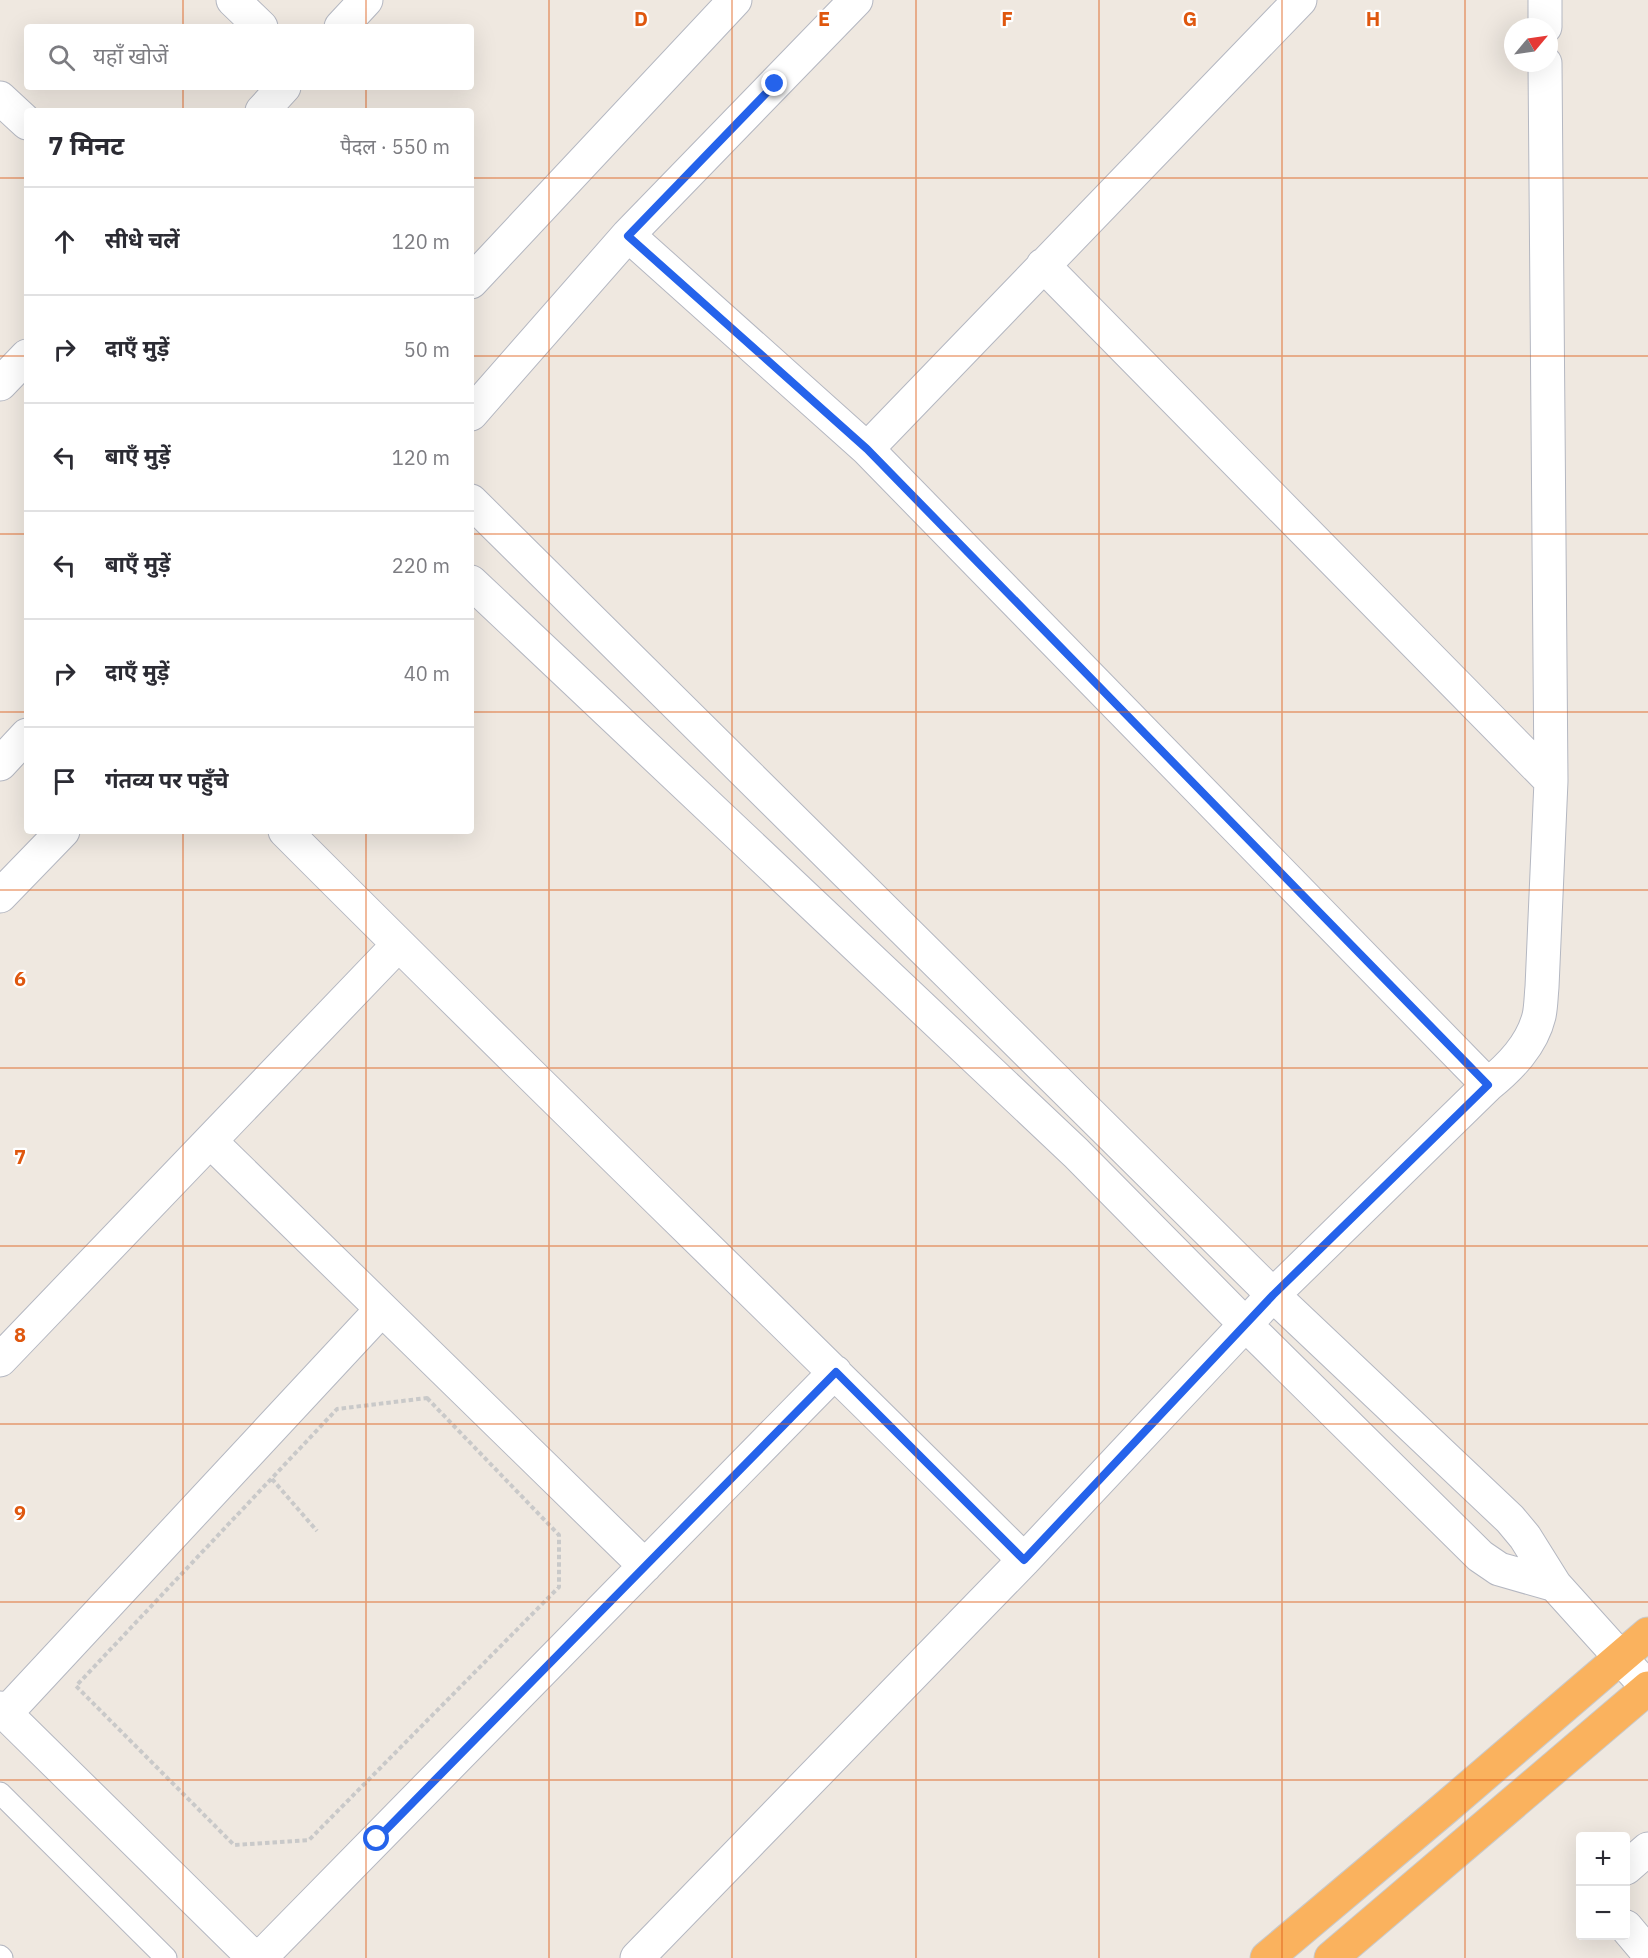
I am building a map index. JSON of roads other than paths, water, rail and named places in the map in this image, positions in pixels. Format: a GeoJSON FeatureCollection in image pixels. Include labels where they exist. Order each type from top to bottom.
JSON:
{"type":"FeatureCollection","features":[{"type":"Feature","properties":{"kind":"highway"},"geometry":{"type":"LineString","coordinates":[[1268,1958],[1648,1634]]}},
{"type":"Feature","properties":{"kind":"highway"},"geometry":{"type":"LineString","coordinates":[[1331,1958],[1648,1688]]}},
{"type":"Feature","properties":{"kind":"street"},"geometry":{"type":"LineString","coordinates":[[233,0],[258,24]]}},
{"type":"Feature","properties":{"kind":"street"},"geometry":{"type":"LineString","coordinates":[[344,24],[366,0]]}},
{"type":"Feature","properties":{"kind":"street"},"geometry":{"type":"LineString","coordinates":[[474,279],[735,0]]}},
{"type":"Feature","properties":{"kind":"street"},"geometry":{"type":"LineString","coordinates":[[474,411],[628,236],[856,0]]}},
{"type":"Feature","properties":{"kind":"street"},"geometry":{"type":"LineString","coordinates":[[867,449],[1300,0]]}},
{"type":"Feature","properties":{"kind":"street"},"geometry":{"type":"LineString","coordinates":[[1545,0],[1545,18]]}},
{"type":"Feature","properties":{"kind":"street"},"geometry":{"type":"LineString","coordinates":[[637,1958],[1024,1560],[1273,1295],[1508,1068],[1527,1045],[1539,1017],[1542,987],[1551,781],[1545,72]]}},
{"type":"Feature","properties":{"kind":"street"},"geometry":{"type":"LineString","coordinates":[[265,108],[281,90]]}},
{"type":"Feature","properties":{"kind":"street"},"geometry":{"type":"LineString","coordinates":[[0,98],[24,120]]}},
{"type":"Feature","properties":{"kind":"street"},"geometry":{"type":"LineString","coordinates":[[628,236],[867,449],[1488,1085]]}},
{"type":"Feature","properties":{"kind":"street"},"geometry":{"type":"LineString","coordinates":[[1043,265],[1551,781]]}},
{"type":"Feature","properties":{"kind":"street"},"geometry":{"type":"LineString","coordinates":[[0,384],[24,359]]}},
{"type":"Feature","properties":{"kind":"street"},"geometry":{"type":"LineString","coordinates":[[474,504],[1273,1295],[1509,1519],[1525,1537],[1555,1585],[1648,1688]]}},
{"type":"Feature","properties":{"kind":"street"},"geometry":{"type":"LineString","coordinates":[[474,585],[1076,1153],[1480,1556],[1499,1569],[1555,1585]]}},
{"type":"Feature","properties":{"kind":"street"},"geometry":{"type":"LineString","coordinates":[[0,764],[24,738]]}},
{"type":"Feature","properties":{"kind":"street"},"geometry":{"type":"LineString","coordinates":[[0,896],[60,834]]}},
{"type":"Feature","properties":{"kind":"street"},"geometry":{"type":"LineString","coordinates":[[288,834],[398,945],[836,1372],[1024,1560]]}},
{"type":"Feature","properties":{"kind":"street"},"geometry":{"type":"LineString","coordinates":[[0,1360],[398,945]]}},
{"type":"Feature","properties":{"kind":"street"},"geometry":{"type":"LineString","coordinates":[[210,1141],[645,1566]]}},
{"type":"Feature","properties":{"kind":"street"},"geometry":{"type":"LineString","coordinates":[[254,1958],[3,1711],[382,1309]]}},
{"type":"Feature","properties":{"kind":"street"},"geometry":{"type":"LineString","coordinates":[[260,1958],[836,1372]]}},
{"type":"Feature","properties":{"kind":"street"},"geometry":{"type":"LineString","coordinates":[[1630,1865],[1648,1849]]}},
{"type":"Feature","properties":{"kind":"street"},"geometry":{"type":"LineString","coordinates":[[1630,1932],[1648,1953]]}},
{"type":"Feature","properties":{"kind":"lane"},"geometry":{"type":"LineString","coordinates":[[0,1793],[166,1958]]}}]}
